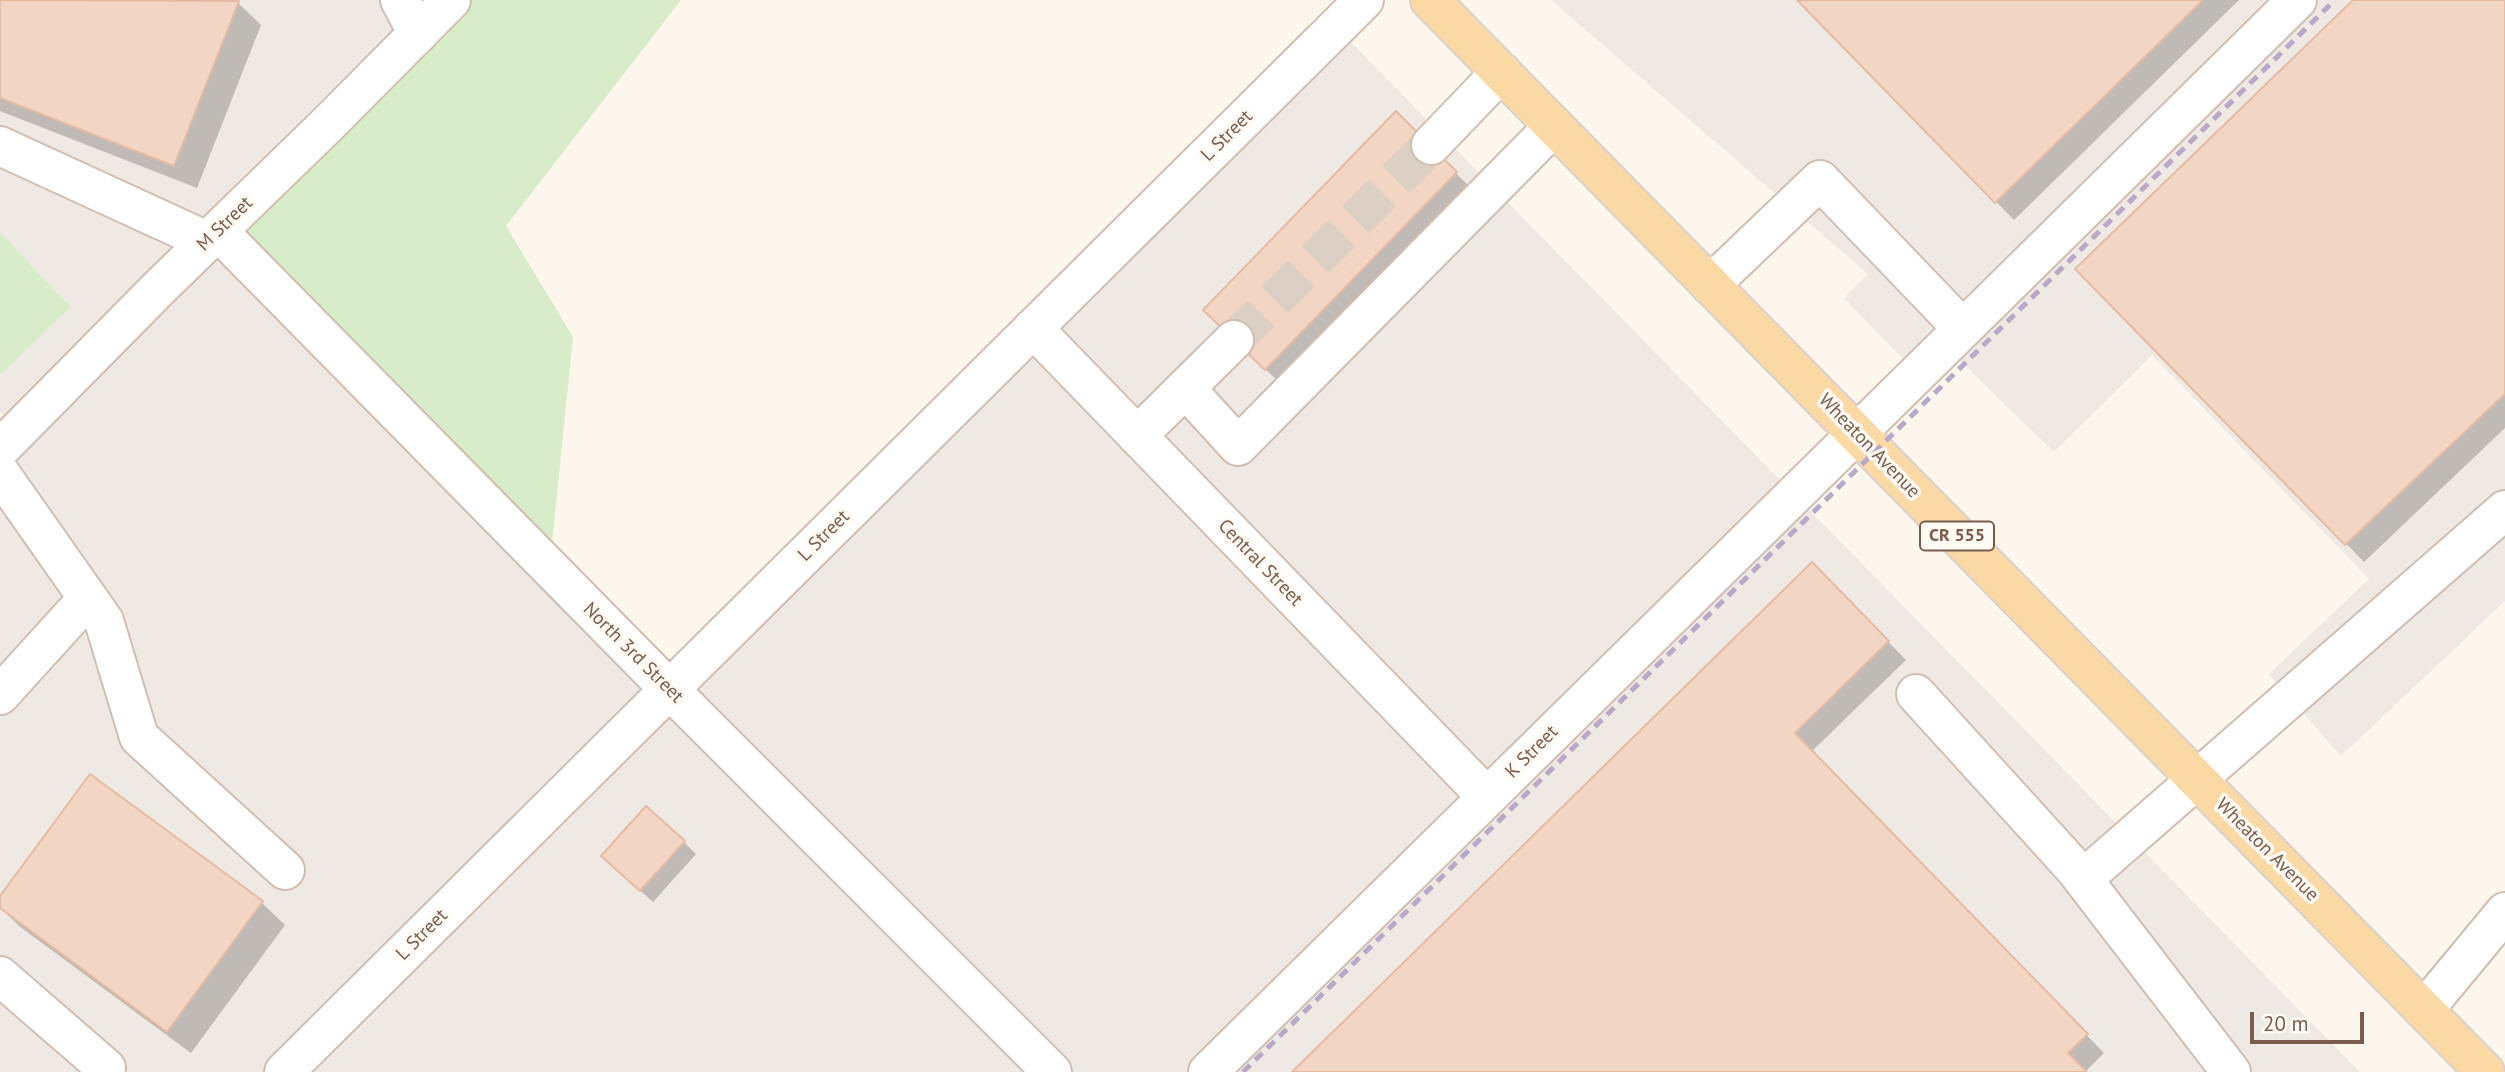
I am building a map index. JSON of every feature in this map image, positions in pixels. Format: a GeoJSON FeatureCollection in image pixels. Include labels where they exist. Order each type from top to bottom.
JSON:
{"type":"FeatureCollection","features":[{"type":"Feature","properties":{"kind":"main road","name":"Wheaton Avenue"},"geometry":{"type":"LineString","coordinates":[[1430,0],[2485,1072]]}},
{"type":"Feature","properties":{"kind":"street"},"geometry":{"type":"LineString","coordinates":[[400,0],[418,34]]}},
{"type":"Feature","properties":{"kind":"street","name":"M Street"},"geometry":{"type":"LineString","coordinates":[[0,449],[451,0]]}},
{"type":"Feature","properties":{"kind":"street","name":"L Street"},"geometry":{"type":"LineString","coordinates":[[284,1072],[1364,0]]}},
{"type":"Feature","properties":{"kind":"street","name":"K Street"},"geometry":{"type":"LineString","coordinates":[[1208,1072],[2297,0]]}},
{"type":"Feature","properties":{"kind":"street"},"geometry":{"type":"LineString","coordinates":[[1431,145],[1501,72]]}},
{"type":"Feature","properties":{"kind":"street"},"geometry":{"type":"LineString","coordinates":[[1185,388],[1238,446],[1554,126]]}},
{"type":"Feature","properties":{"kind":"street"},"geometry":{"type":"LineString","coordinates":[[0,146],[213,236]]}},
{"type":"Feature","properties":{"kind":"street"},"geometry":{"type":"LineString","coordinates":[[1710,285],[1820,180],[1962,328]]}},
{"type":"Feature","properties":{"kind":"street","name":"North 3rd Street"},"geometry":{"type":"LineString","coordinates":[[213,236],[1052,1072]]}},
{"type":"Feature","properties":{"kind":"street","name":"Central Street"},"geometry":{"type":"LineString","coordinates":[[1033,328],[1487,797]]}},
{"type":"Feature","properties":{"kind":"street"},"geometry":{"type":"LineString","coordinates":[[1137,436],[1234,340]]}},
{"type":"Feature","properties":{"kind":"street"},"geometry":{"type":"LineString","coordinates":[[0,473],[104,621],[139,737],[285,870]]}},
{"type":"Feature","properties":{"kind":"street"},"geometry":{"type":"LineString","coordinates":[[2083,879],[2505,510]]}},
{"type":"Feature","properties":{"kind":"street"},"geometry":{"type":"LineString","coordinates":[[0,695],[88,598]]}},
{"type":"Feature","properties":{"kind":"street"},"geometry":{"type":"LineString","coordinates":[[1916,694],[2083,879],[2231,1072]]}},
{"type":"Feature","properties":{"kind":"street"},"geometry":{"type":"LineString","coordinates":[[2424,1010],[2505,912]]}},
{"type":"Feature","properties":{"kind":"street"},"geometry":{"type":"LineString","coordinates":[[0,976],[106,1068]]}},
{"type":"Feature","properties":{"kind":"shaded area"},"geometry":{"type":"Polygon","coordinates":[[[0,0],[448,0],[231,214],[673,681],[1341,32],[2360,1072],[0,1072],[0,446],[17,429],[0,412],[0,375],[71,307],[0,232],[0,0]]]}},
{"type":"Feature","properties":{"kind":"shaded area"},"geometry":{"type":"Polygon","coordinates":[[[1551,0],[2505,0],[2505,601],[2341,756],[2269,674],[2369,579],[2152,355],[2054,452],[1944,345],[1916,372],[1844,298],[1868,274],[1551,0]]]}},
{"type":"Feature","properties":{"kind":"green space"},"geometry":{"type":"Polygon","coordinates":[[[448,0],[681,0],[506,226],[573,337],[551,553],[231,214],[448,0]]]}},
{"type":"Feature","properties":{"kind":"green space"},"geometry":{"type":"Polygon","coordinates":[[[0,232],[71,307],[0,375],[0,232]]]}},
{"type":"Feature","properties":{"kind":"building"},"geometry":{"type":"Polygon","coordinates":[[[0,0],[239,1],[174,166],[0,98],[0,0]]]}},
{"type":"Feature","properties":{"kind":"building"},"geometry":{"type":"Polygon","coordinates":[[[1797,0],[2203,0],[1995,203],[1797,0]]]}},
{"type":"Feature","properties":{"kind":"building"},"geometry":{"type":"Polygon","coordinates":[[[2353,0],[2505,0],[2505,394],[2345,545],[2075,269],[2353,0]]]}},
{"type":"Feature","properties":{"kind":"building"},"geometry":{"type":"Polygon","coordinates":[[[1396,111],[1457,172],[1265,370],[1203,310],[1396,111]]]}},
{"type":"Feature","properties":{"kind":"building"},"geometry":{"type":"Polygon","coordinates":[[[1812,562],[1889,641],[1795,733],[2088,1034],[2068,1053],[2087,1072],[1292,1072],[1812,562]]]}},
{"type":"Feature","properties":{"kind":"building"},"geometry":{"type":"Polygon","coordinates":[[[90,774],[263,901],[167,1032],[0,908],[0,896],[90,774]]]}},
{"type":"Feature","properties":{"kind":"building"},"geometry":{"type":"Polygon","coordinates":[[[646,806],[685,841],[640,891],[601,856],[646,806]]]}},
{"type":"Feature","properties":{"kind":"tunnel"},"geometry":{"type":"LineString","coordinates":[[1234,340],[1431,145]]}},
{"type":"Feature","properties":{"kind":"railway"},"geometry":{"type":"LineString","coordinates":[[1243,1072],[2335,0]]}}]}
